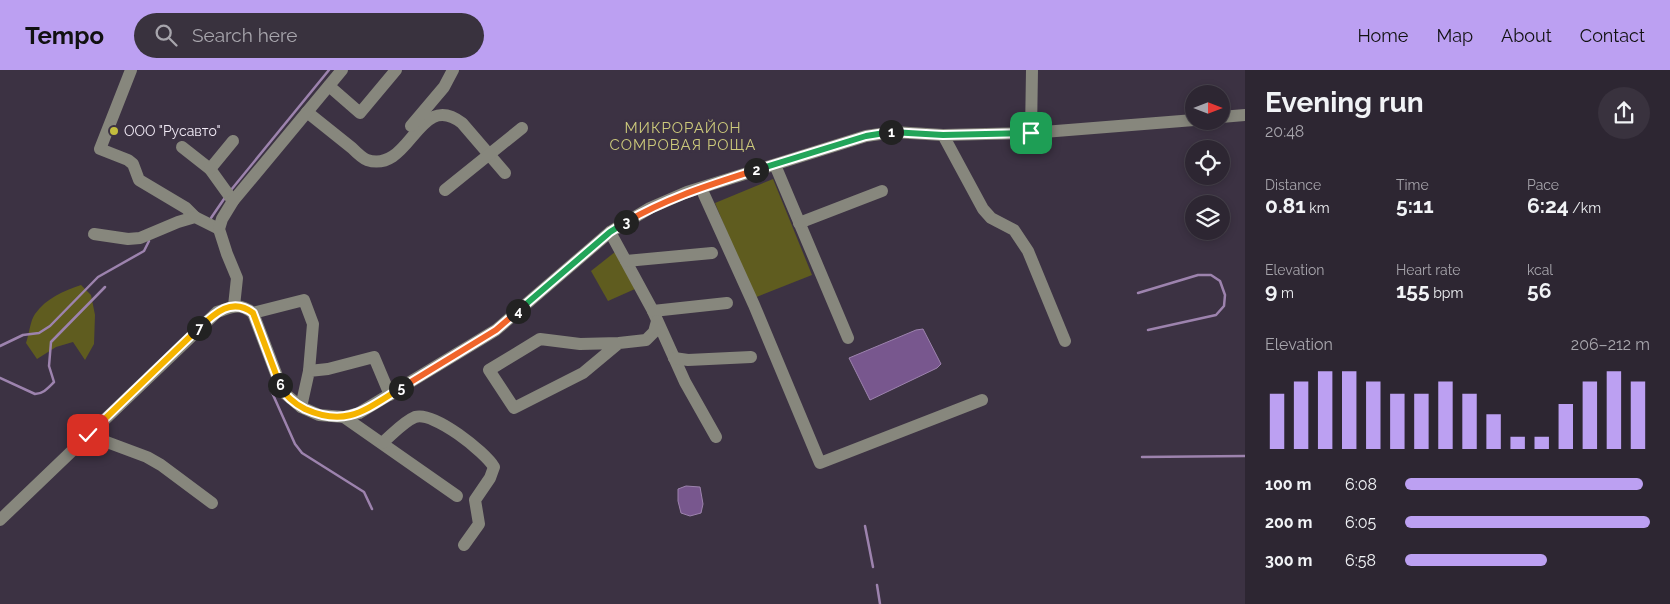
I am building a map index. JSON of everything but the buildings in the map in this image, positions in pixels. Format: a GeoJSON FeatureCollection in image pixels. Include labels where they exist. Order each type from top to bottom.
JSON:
{"type":"FeatureCollection","features":[{"type":"Feature","properties":{"kind":"street"},"geometry":{"type":"LineString","coordinates":[[131,70],[100,149],[128,160],[133,164],[139,180],[186,208],[195,217],[219,229]]}},
{"type":"Feature","properties":{"kind":"street"},"geometry":{"type":"LineString","coordinates":[[234,306],[237,278],[219,229],[222,219],[233,201],[342,70]]}},
{"type":"Feature","properties":{"kind":"street"},"geometry":{"type":"LineString","coordinates":[[329,86],[360,112],[396,70]]}},
{"type":"Feature","properties":{"kind":"street"},"geometry":{"type":"LineString","coordinates":[[381,161],[444,87],[453,70]]}},
{"type":"Feature","properties":{"kind":"street"},"geometry":{"type":"LineString","coordinates":[[1031,133],[1032,70]]}},
{"type":"Feature","properties":{"kind":"street"},"geometry":{"type":"LineString","coordinates":[[307,112],[366,160],[381,161],[395,157],[420,126],[430,118],[443,115],[454,117],[462,123],[504,173]]}},
{"type":"Feature","properties":{"kind":"street"},"geometry":{"type":"LineString","coordinates":[[1230,116],[1245,115]]}},
{"type":"Feature","properties":{"kind":"street"},"geometry":{"type":"LineString","coordinates":[[0,520],[217,312],[234,306],[244,307],[253,313],[283,392],[301,407],[319,415],[344,418],[359,413],[496,330],[610,232],[650,208],[700,188],[866,136],[894,132],[943,135],[1031,133],[1185,121]]}},
{"type":"Feature","properties":{"kind":"street"},"geometry":{"type":"LineString","coordinates":[[445,190],[522,128]]}},
{"type":"Feature","properties":{"kind":"street"},"geometry":{"type":"LineString","coordinates":[[943,135],[983,209],[991,218],[1014,230],[1028,251],[1064,341]]}},
{"type":"Feature","properties":{"kind":"street"},"geometry":{"type":"LineString","coordinates":[[210,169],[233,141]]}},
{"type":"Feature","properties":{"kind":"street"},"geometry":{"type":"LineString","coordinates":[[182,147],[210,169],[233,201]]}},
{"type":"Feature","properties":{"kind":"street"},"geometry":{"type":"LineString","coordinates":[[775,164],[848,338]]}},
{"type":"Feature","properties":{"kind":"street"},"geometry":{"type":"LineString","coordinates":[[700,188],[754,306],[820,463],[982,400]]}},
{"type":"Feature","properties":{"kind":"street"},"geometry":{"type":"LineString","coordinates":[[799,223],[882,191]]}},
{"type":"Feature","properties":{"kind":"street"},"geometry":{"type":"LineString","coordinates":[[94,234],[128,239],[140,238],[195,217]]}},
{"type":"Feature","properties":{"kind":"street"},"geometry":{"type":"LineString","coordinates":[[610,232],[655,316],[685,382],[716,437]]}},
{"type":"Feature","properties":{"kind":"street"},"geometry":{"type":"LineString","coordinates":[[626,261],[712,253]]}},
{"type":"Feature","properties":{"kind":"street"},"geometry":{"type":"LineString","coordinates":[[253,313],[304,300],[313,324],[309,372],[301,407]]}},
{"type":"Feature","properties":{"kind":"street"},"geometry":{"type":"LineString","coordinates":[[655,316],[727,303]]}},
{"type":"Feature","properties":{"kind":"street"},"geometry":{"type":"LineString","coordinates":[[619,343],[583,373],[514,408],[489,370],[540,339],[580,344],[646,340],[654,332],[655,316]]}},
{"type":"Feature","properties":{"kind":"street"},"geometry":{"type":"LineString","coordinates":[[309,372],[374,357],[390,395]]}},
{"type":"Feature","properties":{"kind":"street"},"geometry":{"type":"LineString","coordinates":[[674,358],[688,360],[751,357]]}},
{"type":"Feature","properties":{"kind":"street"},"geometry":{"type":"LineString","coordinates":[[382,443],[407,422],[417,417],[429,418],[447,426],[489,459],[494,467],[490,478],[475,500],[479,524],[464,545]]}},
{"type":"Feature","properties":{"kind":"street"},"geometry":{"type":"LineString","coordinates":[[344,418],[456,496]]}},
{"type":"Feature","properties":{"kind":"street"},"geometry":{"type":"LineString","coordinates":[[88,435],[147,457],[162,465],[212,503]]}},
{"type":"Feature","properties":{"kind":"shaded area"},"geometry":{"type":"Polygon","coordinates":[[[773,179],[812,275],[754,298],[715,203],[773,179]]]}},
{"type":"Feature","properties":{"kind":"shaded area"},"geometry":{"type":"Polygon","coordinates":[[[615,252],[635,289],[608,301],[591,271],[615,252]]]}},
{"type":"Feature","properties":{"kind":"shaded area"},"geometry":{"type":"Polygon","coordinates":[[[81,285],[91,295],[95,315],[94,344],[85,360],[73,342],[56,347],[37,359],[26,343],[35,314],[50,299],[81,285]]]}},
{"type":"Feature","properties":{"kind":"shaded area"},"geometry":{"type":"Polygon","coordinates":[[[923,329],[941,364],[937,368],[870,400],[849,358],[916,330],[923,329]]]}},
{"type":"Feature","properties":{"kind":"shaded area"},"geometry":{"type":"Polygon","coordinates":[[[686,486],[700,487],[703,504],[701,513],[690,516],[681,513],[678,489],[686,486]]]}},
{"type":"Feature","properties":{"kind":"waterway"},"geometry":{"type":"LineString","coordinates":[[231,190],[329,70]]}},
{"type":"Feature","properties":{"kind":"waterway"},"geometry":{"type":"LineString","coordinates":[[211,218],[226,196]]}},
{"type":"Feature","properties":{"kind":"waterway"},"geometry":{"type":"LineString","coordinates":[[0,346],[23,335],[39,333],[50,326],[98,277],[144,251],[149,241]]}},
{"type":"Feature","properties":{"kind":"waterway"},"geometry":{"type":"LineString","coordinates":[[1138,293],[1198,275],[1211,275],[1220,281],[1225,295],[1224,306],[1216,315],[1148,330]]}},
{"type":"Feature","properties":{"kind":"waterway"},"geometry":{"type":"LineString","coordinates":[[0,378],[35,394],[40,393],[54,382],[49,366],[51,342],[105,287]]}},
{"type":"Feature","properties":{"kind":"waterway"},"geometry":{"type":"LineString","coordinates":[[270,388],[295,444],[302,453],[364,492],[372,509]]}},
{"type":"Feature","properties":{"kind":"waterway"},"geometry":{"type":"LineString","coordinates":[[1142,457],[1245,456]]}},
{"type":"Feature","properties":{"kind":"waterway"},"geometry":{"type":"LineString","coordinates":[[865,526],[873,567]]}},
{"type":"Feature","properties":{"kind":"waterway"},"geometry":{"type":"LineString","coordinates":[[877,585],[880,604]]}},
{"type":"Feature","properties":{"kind":"place","name":"ООО \"Русавто\""},"geometry":{"type":"Point","coordinates":[114,131]}},
{"type":"Feature","properties":{"kind":"district","name":"МИКРОРАЙОН СОМРОВАЯ РОЩА"},"geometry":{"type":"Point","coordinates":[683,136]}},
{"type":"Feature","properties":{"kind":"route"},"geometry":{"type":"LineString","coordinates":[[88,435],[217,312],[234,306],[244,307],[253,313],[283,392],[301,407],[319,415],[344,418],[359,413],[496,330],[610,232],[650,208],[687,192],[866,136],[894,132],[943,135],[1031,133]]}}]}
